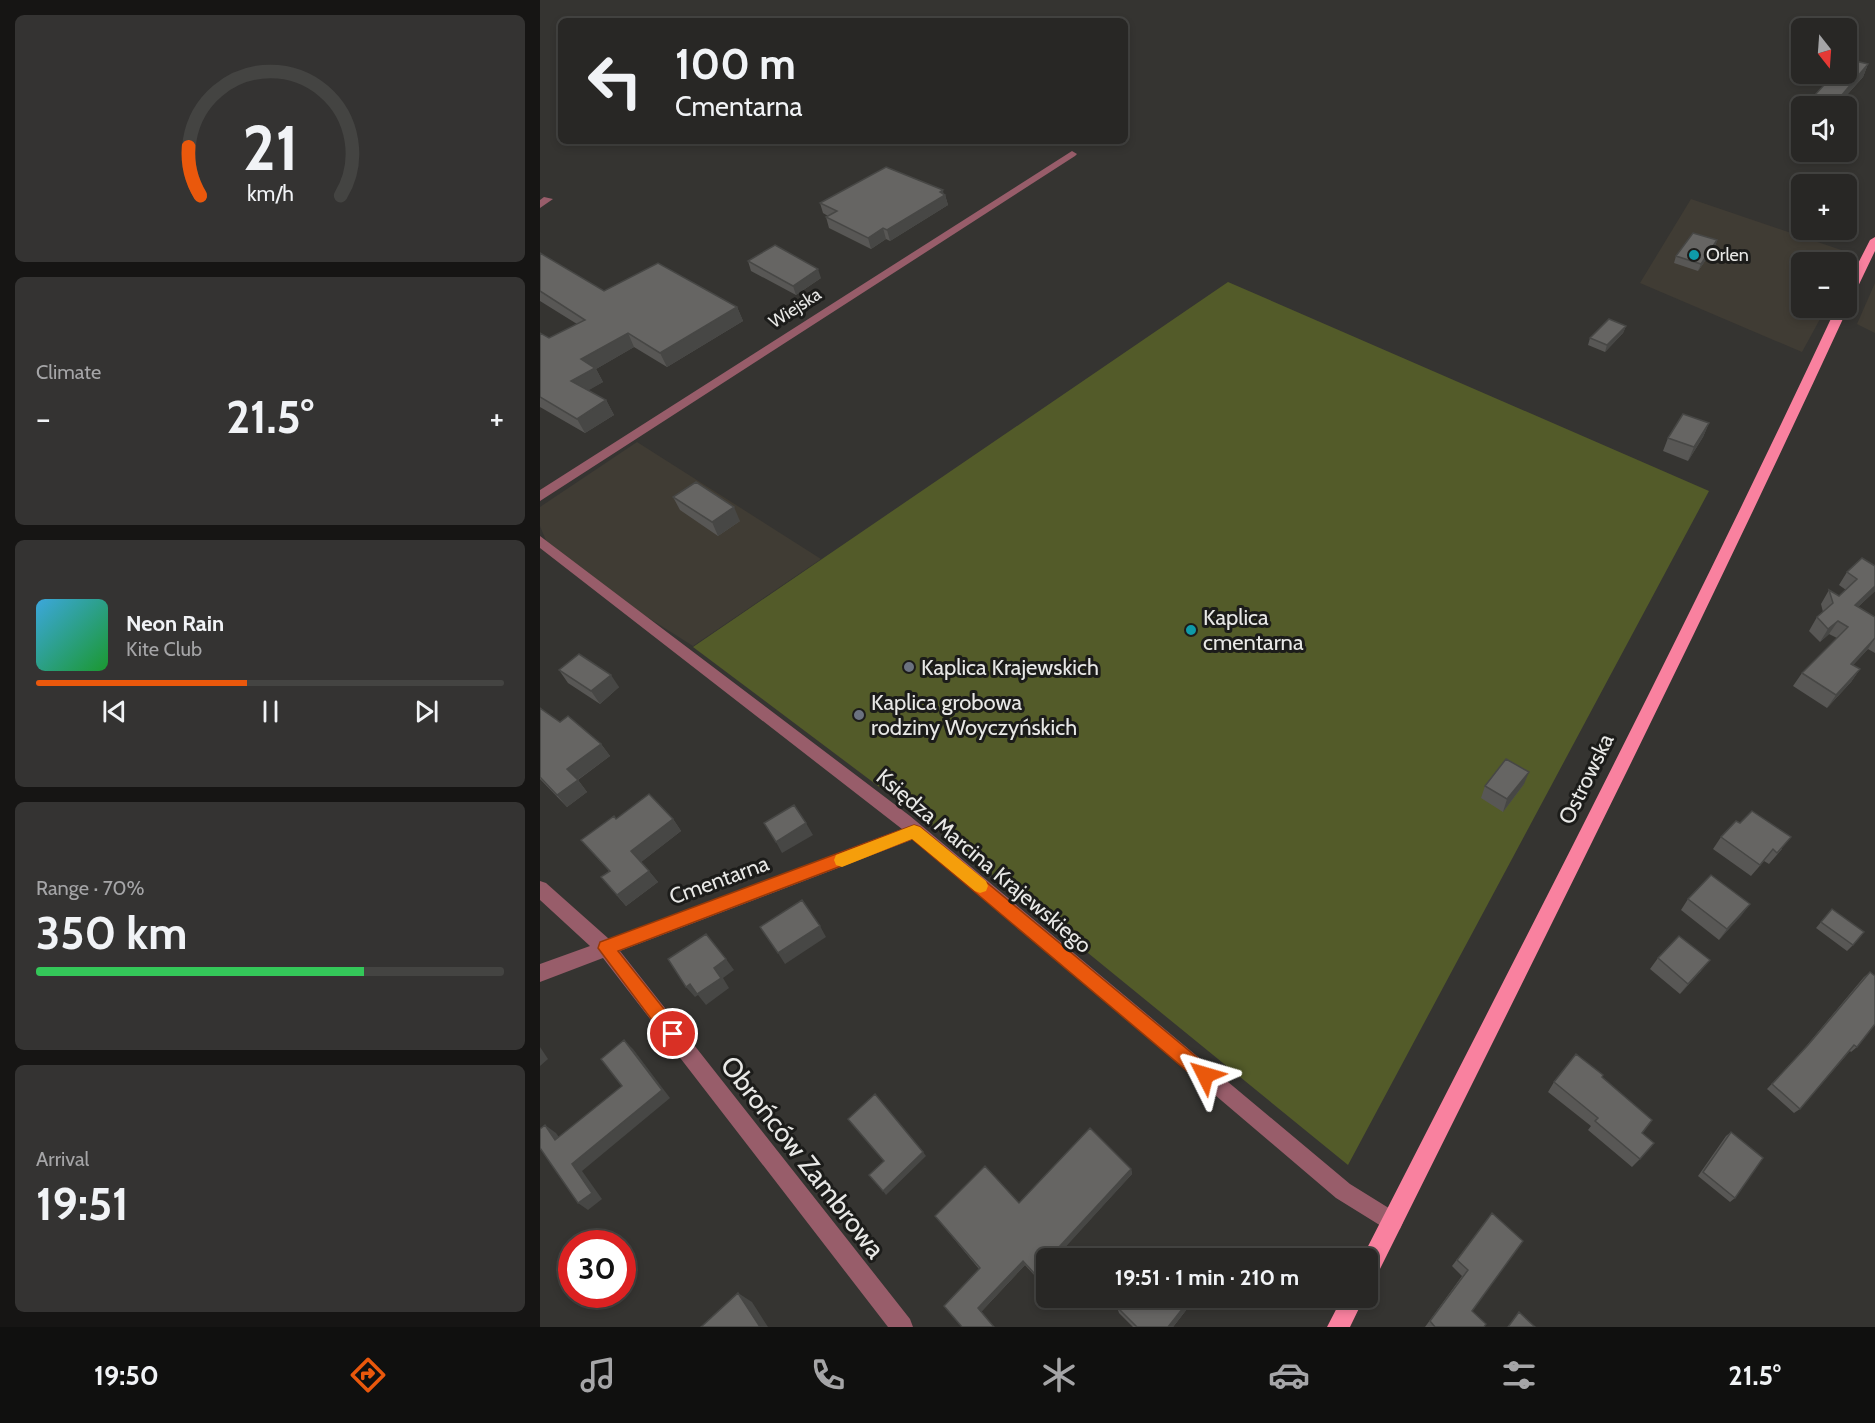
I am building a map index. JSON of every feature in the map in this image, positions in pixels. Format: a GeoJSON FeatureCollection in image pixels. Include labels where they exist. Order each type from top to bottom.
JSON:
{"type":"FeatureCollection","features":[{"type":"Feature","properties":{"kind":"main road"},"geometry":{"type":"LineString","coordinates":[[1857,277],[1875,240]]}},
{"type":"Feature","properties":{"kind":"main road","name":"Ostrowska"},"geometry":{"type":"LineString","coordinates":[[1378,1250],[1771,461],[1837,318]]}},
{"type":"Feature","properties":{"kind":"main road"},"geometry":{"type":"LineString","coordinates":[[1338,1327],[1348,1308]]}},
{"type":"Feature","properties":{"kind":"street","name":"Wiejska"},"geometry":{"type":"LineString","coordinates":[[540,496],[1072,154]]}},
{"type":"Feature","properties":{"kind":"street","name":"Księdza Marcina Krajewskiego"},"geometry":{"type":"LineString","coordinates":[[540,540],[904,821],[914,832],[1342,1191],[1393,1222]]}},
{"type":"Feature","properties":{"kind":"street","name":"Cmentarna"},"geometry":{"type":"LineString","coordinates":[[540,973],[914,832]]}},
{"type":"Feature","properties":{"kind":"street","name":"Obrońców Zambrowa"},"geometry":{"type":"LineString","coordinates":[[540,889],[606,948],[902,1327]]}},
{"type":"Feature","properties":{"kind":"shaded area"},"geometry":{"type":"Polygon","coordinates":[[[1691,199],[1791,233],[1791,240],[1812,240],[1847,252],[1791,252],[1791,318],[1821,318],[1802,352],[1640,283],[1691,199]]]}},
{"type":"Feature","properties":{"kind":"shaded area"},"geometry":{"type":"Polygon","coordinates":[[[1875,283],[1875,333],[1857,324],[1875,283]]]}},
{"type":"Feature","properties":{"kind":"shaded area"},"geometry":{"type":"Polygon","coordinates":[[[637,442],[821,559],[693,646],[598,586],[549,548],[540,526],[540,507],[637,442]]]}},
{"type":"Feature","properties":{"kind":"green space"},"geometry":{"type":"Polygon","coordinates":[[[1228,282],[1709,491],[1348,1165],[942,834],[693,647],[1228,282]]]}},
{"type":"Feature","properties":{"kind":"building"},"geometry":{"type":"Polygon","coordinates":[[[1857,61],[1868,64],[1857,77],[1857,61]]]}},
{"type":"Feature","properties":{"kind":"building"},"geometry":{"type":"Polygon","coordinates":[[[1825,84],[1851,84],[1841,96],[1814,96],[1825,84]]]}},
{"type":"Feature","properties":{"kind":"building"},"geometry":{"type":"Polygon","coordinates":[[[886,167],[943,190],[940,192],[945,195],[887,230],[883,228],[868,238],[826,217],[837,211],[820,203],[886,167]]]}},
{"type":"Feature","properties":{"kind":"building","name":"Orlen"},"geometry":{"type":"Polygon","coordinates":[[[1693,233],[1717,240],[1701,264],[1676,256],[1693,233]]]}},
{"type":"Feature","properties":{"kind":"building"},"geometry":{"type":"Polygon","coordinates":[[[775,245],[818,269],[793,286],[748,261],[775,245]]]}},
{"type":"Feature","properties":{"kind":"building"},"geometry":{"type":"Polygon","coordinates":[[[540,253],[604,291],[658,263],[737,307],[660,353],[628,333],[581,359],[595,368],[571,381],[606,400],[577,419],[540,397],[540,333],[549,338],[585,320],[540,291],[540,253]]]}},
{"type":"Feature","properties":{"kind":"building"},"geometry":{"type":"Polygon","coordinates":[[[1609,319],[1626,326],[1607,345],[1590,338],[1609,319]]]}},
{"type":"Feature","properties":{"kind":"building"},"geometry":{"type":"Polygon","coordinates":[[[1683,414],[1709,423],[1694,447],[1668,438],[1683,414]]]}},
{"type":"Feature","properties":{"kind":"building"},"geometry":{"type":"Polygon","coordinates":[[[696,482],[734,507],[712,522],[673,497],[696,482]]]}},
{"type":"Feature","properties":{"kind":"building"},"geometry":{"type":"Polygon","coordinates":[[[1862,558],[1875,566],[1875,586],[1855,605],[1875,617],[1875,638],[1851,664],[1860,669],[1836,695],[1802,673],[1848,627],[1838,621],[1828,629],[1817,617],[1833,603],[1829,590],[1839,596],[1857,579],[1847,572],[1862,558]]]}},
{"type":"Feature","properties":{"kind":"building"},"geometry":{"type":"Polygon","coordinates":[[[579,654],[611,675],[591,691],[559,670],[579,654]]]}},
{"type":"Feature","properties":{"kind":"building"},"geometry":{"type":"Polygon","coordinates":[[[540,708],[560,722],[568,716],[601,744],[567,769],[578,780],[557,795],[540,777],[540,708]]]}},
{"type":"Feature","properties":{"kind":"building"},"geometry":{"type":"Polygon","coordinates":[[[1506,759],[1529,772],[1507,799],[1485,786],[1506,759]]]}},
{"type":"Feature","properties":{"kind":"building"},"geometry":{"type":"Polygon","coordinates":[[[649,794],[673,819],[631,851],[649,871],[617,895],[601,877],[610,871],[581,840],[614,816],[616,819],[649,794]]]}},
{"type":"Feature","properties":{"kind":"building"},"geometry":{"type":"Polygon","coordinates":[[[794,805],[806,823],[776,842],[764,823],[794,805]]]}},
{"type":"Feature","properties":{"kind":"building"},"geometry":{"type":"Polygon","coordinates":[[[1752,811],[1791,837],[1777,853],[1773,849],[1760,865],[1721,837],[1736,821],[1740,823],[1752,811]]]}},
{"type":"Feature","properties":{"kind":"building"},"geometry":{"type":"Polygon","coordinates":[[[1711,875],[1750,904],[1727,929],[1688,899],[1711,875]]]}},
{"type":"Feature","properties":{"kind":"building"},"geometry":{"type":"Polygon","coordinates":[[[802,900],[820,926],[778,953],[760,927],[802,900]]]}},
{"type":"Feature","properties":{"kind":"building"},"geometry":{"type":"Polygon","coordinates":[[[1832,909],[1864,932],[1853,945],[1821,922],[1832,909]]]}},
{"type":"Feature","properties":{"kind":"building"},"geometry":{"type":"Polygon","coordinates":[[[706,934],[726,959],[714,968],[721,978],[697,994],[690,984],[686,987],[668,959],[706,934]]]}},
{"type":"Feature","properties":{"kind":"building"},"geometry":{"type":"Polygon","coordinates":[[[1679,936],[1710,960],[1688,984],[1658,958],[1679,936]]]}},
{"type":"Feature","properties":{"kind":"building"},"geometry":{"type":"Polygon","coordinates":[[[1870,972],[1875,976],[1875,1024],[1857,1047],[1854,1045],[1800,1109],[1772,1084],[1870,972]]]}},
{"type":"Feature","properties":{"kind":"building"},"geometry":{"type":"Polygon","coordinates":[[[624,1040],[662,1090],[572,1164],[592,1193],[578,1203],[540,1148],[540,1129],[545,1125],[555,1140],[622,1086],[601,1059],[624,1040]]]}},
{"type":"Feature","properties":{"kind":"building"},"geometry":{"type":"Polygon","coordinates":[[[1576,1054],[1603,1075],[1602,1077],[1652,1120],[1642,1133],[1654,1143],[1640,1159],[1595,1121],[1598,1118],[1554,1082],[1576,1054]]]}},
{"type":"Feature","properties":{"kind":"building"},"geometry":{"type":"Polygon","coordinates":[[[875,1094],[923,1152],[883,1191],[869,1175],[884,1161],[848,1119],[875,1094]]]}},
{"type":"Feature","properties":{"kind":"building"},"geometry":{"type":"Polygon","coordinates":[[[1090,1128],[1131,1169],[1060,1248],[1036,1248],[1036,1275],[1023,1261],[978,1308],[994,1327],[962,1327],[944,1306],[980,1268],[935,1216],[985,1166],[1019,1203],[1090,1128]]]}},
{"type":"Feature","properties":{"kind":"building"},"geometry":{"type":"Polygon","coordinates":[[[1731,1132],[1763,1158],[1735,1198],[1703,1172],[1731,1132]]]}},
{"type":"Feature","properties":{"kind":"building"},"geometry":{"type":"Polygon","coordinates":[[[1492,1213],[1523,1241],[1472,1311],[1486,1324],[1484,1327],[1435,1327],[1430,1321],[1468,1270],[1457,1260],[1492,1213]]]}},
{"type":"Feature","properties":{"kind":"building"},"geometry":{"type":"Polygon","coordinates":[[[738,1293],[760,1327],[701,1327],[738,1293]]]}},
{"type":"Feature","properties":{"kind":"building"},"geometry":{"type":"Polygon","coordinates":[[[1118,1308],[1183,1308],[1168,1327],[1137,1327],[1118,1308]]]}},
{"type":"Feature","properties":{"kind":"building"},"geometry":{"type":"Polygon","coordinates":[[[1519,1312],[1535,1327],[1508,1327],[1519,1312]]]}},
{"type":"Feature","properties":{"kind":"slow traffic"},"geometry":{"type":"LineString","coordinates":[[842,860],[914,832],[980,886]]}},
{"type":"Feature","properties":{"kind":"place","name":"Orlen"},"geometry":{"type":"Point","coordinates":[1694,255]}},
{"type":"Feature","properties":{"kind":"place","name":"Kaplica cmentarna"},"geometry":{"type":"Point","coordinates":[1191,630]}},
{"type":"Feature","properties":{"kind":"place","name":"Kaplica Krajewskich"},"geometry":{"type":"Point","coordinates":[909,667]}},
{"type":"Feature","properties":{"kind":"place","name":"Kaplica grobowa rodziny Woyczyńskich"},"geometry":{"type":"Point","coordinates":[859,715]}},
{"type":"Feature","properties":{"kind":"route"},"geometry":{"type":"LineString","coordinates":[[673,1034],[606,948],[914,832],[1205,1075]]}}]}
